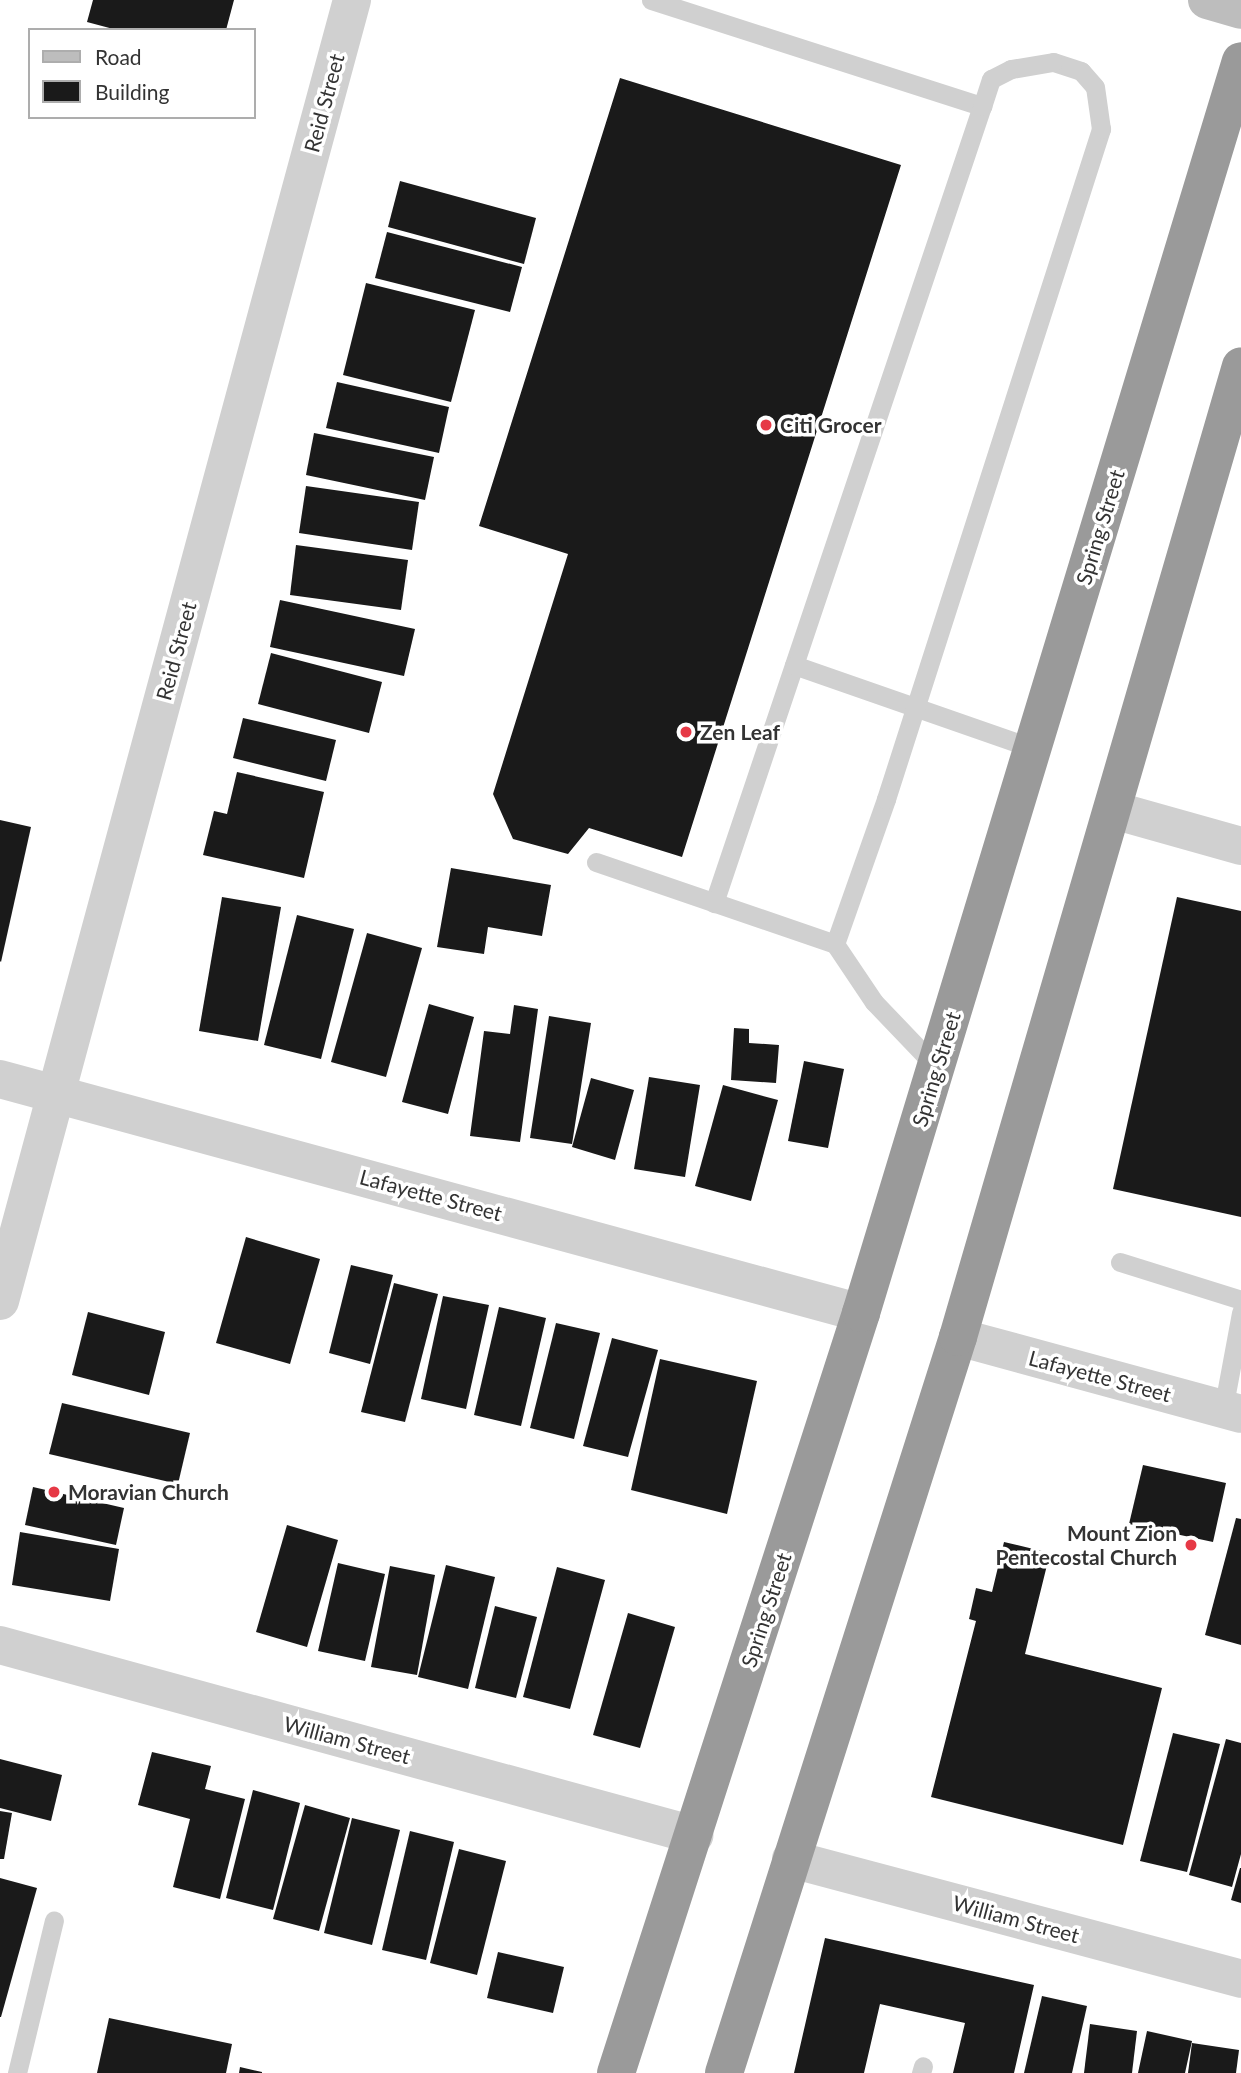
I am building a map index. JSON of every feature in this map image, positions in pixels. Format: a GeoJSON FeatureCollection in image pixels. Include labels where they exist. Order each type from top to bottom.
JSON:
{"type":"FeatureCollection","features":[{"type":"Feature","properties":{"kind":"highway","name":"Spring Street"},"geometry":{"type":"LineString","coordinates":[[615,2073],[862,1312],[1241,61]]}},
{"type":"Feature","properties":{"kind":"highway"},"geometry":{"type":"LineString","coordinates":[[724,2073],[958,1337],[1241,366]]}},
{"type":"Feature","properties":{"kind":"street","name":"Reid Street"},"geometry":{"type":"LineString","coordinates":[[0,1301],[352,0]]}},
{"type":"Feature","properties":{"kind":"street"},"geometry":{"type":"LineString","coordinates":[[1207,0],[1241,10]]}},
{"type":"Feature","properties":{"kind":"street"},"geometry":{"type":"LineString","coordinates":[[1113,810],[1241,846]]}},
{"type":"Feature","properties":{"kind":"street","name":"Lafayette Street"},"geometry":{"type":"LineString","coordinates":[[0,1079],[862,1312]]}},
{"type":"Feature","properties":{"kind":"street","name":"Lafayette Street"},"geometry":{"type":"LineString","coordinates":[[958,1337],[1232,1412]]}},
{"type":"Feature","properties":{"kind":"street","name":"William Street"},"geometry":{"type":"LineString","coordinates":[[0,1645],[694,1835]]}},
{"type":"Feature","properties":{"kind":"street","name":"William Street"},"geometry":{"type":"LineString","coordinates":[[791,1859],[1241,1979]]}},
{"type":"Feature","properties":{"kind":"lane"},"geometry":{"type":"LineString","coordinates":[[651,0],[982,106]]}},
{"type":"Feature","properties":{"kind":"lane"},"geometry":{"type":"LineString","coordinates":[[714,903],[991,79],[1012,69],[1054,62],[1082,71],[1095,87],[1101,129],[915,707],[835,944]]}},
{"type":"Feature","properties":{"kind":"lane"},"geometry":{"type":"LineString","coordinates":[[794,665],[1033,748]]}},
{"type":"Feature","properties":{"kind":"lane"},"geometry":{"type":"LineString","coordinates":[[596,862],[835,944],[874,1002],[937,1068]]}},
{"type":"Feature","properties":{"kind":"lane"},"geometry":{"type":"LineString","coordinates":[[1121,1262],[1241,1300]]}},
{"type":"Feature","properties":{"kind":"lane"},"geometry":{"type":"LineString","coordinates":[[1232,1412],[1241,1313]]}},
{"type":"Feature","properties":{"kind":"lane"},"geometry":{"type":"LineString","coordinates":[[17,2073],[54,1920]]}},
{"type":"Feature","properties":{"kind":"building"},"geometry":{"type":"Polygon","coordinates":[[[93,0],[234,0],[227,28],[110,28],[87,22],[93,0]]]}},
{"type":"Feature","properties":{"kind":"building"},"geometry":{"type":"Polygon","coordinates":[[[620,78],[901,165],[682,857],[589,828],[568,854],[513,839],[493,794],[568,554],[479,526],[620,78]]]}},
{"type":"Feature","properties":{"kind":"building"},"geometry":{"type":"Polygon","coordinates":[[[400,181],[536,218],[524,264],[388,227],[400,181]]]}},
{"type":"Feature","properties":{"kind":"building"},"geometry":{"type":"Polygon","coordinates":[[[387,232],[522,267],[510,312],[375,278],[387,232]]]}},
{"type":"Feature","properties":{"kind":"building"},"geometry":{"type":"Polygon","coordinates":[[[366,283],[475,310],[451,402],[343,375],[366,283]]]}},
{"type":"Feature","properties":{"kind":"building"},"geometry":{"type":"Polygon","coordinates":[[[337,382],[449,407],[439,453],[326,428],[337,382]]]}},
{"type":"Feature","properties":{"kind":"building"},"geometry":{"type":"Polygon","coordinates":[[[314,433],[434,457],[425,500],[306,475],[314,433]]]}},
{"type":"Feature","properties":{"kind":"building"},"geometry":{"type":"Polygon","coordinates":[[[306,486],[419,502],[412,550],[299,533],[306,486]]]}},
{"type":"Feature","properties":{"kind":"building"},"geometry":{"type":"Polygon","coordinates":[[[296,545],[408,560],[401,610],[290,595],[296,545]]]}},
{"type":"Feature","properties":{"kind":"building"},"geometry":{"type":"Polygon","coordinates":[[[280,600],[415,629],[404,676],[270,647],[280,600]]]}},
{"type":"Feature","properties":{"kind":"building"},"geometry":{"type":"Polygon","coordinates":[[[271,653],[382,682],[369,733],[258,704],[271,653]]]}},
{"type":"Feature","properties":{"kind":"building"},"geometry":{"type":"Polygon","coordinates":[[[243,718],[336,740],[326,781],[233,758],[243,718]]]}},
{"type":"Feature","properties":{"kind":"building"},"geometry":{"type":"Polygon","coordinates":[[[237,772],[324,792],[304,878],[203,855],[214,811],[227,814],[237,772]]]}},
{"type":"Feature","properties":{"kind":"building"},"geometry":{"type":"Polygon","coordinates":[[[0,820],[31,827],[1,962],[0,961],[0,820]]]}},
{"type":"Feature","properties":{"kind":"building"},"geometry":{"type":"Polygon","coordinates":[[[451,868],[551,885],[542,936],[488,927],[484,954],[437,947],[451,868]]]}},
{"type":"Feature","properties":{"kind":"building"},"geometry":{"type":"Polygon","coordinates":[[[222,897],[281,907],[258,1041],[199,1031],[222,897]]]}},
{"type":"Feature","properties":{"kind":"building"},"geometry":{"type":"Polygon","coordinates":[[[1177,897],[1241,911],[1241,1217],[1113,1189],[1177,897]]]}},
{"type":"Feature","properties":{"kind":"building"},"geometry":{"type":"Polygon","coordinates":[[[297,915],[354,929],[321,1059],[264,1045],[297,915]]]}},
{"type":"Feature","properties":{"kind":"building"},"geometry":{"type":"Polygon","coordinates":[[[367,933],[422,948],[386,1077],[331,1062],[367,933]]]}},
{"type":"Feature","properties":{"kind":"building"},"geometry":{"type":"Polygon","coordinates":[[[429,1004],[474,1017],[448,1114],[402,1102],[429,1004]]]}},
{"type":"Feature","properties":{"kind":"building"},"geometry":{"type":"Polygon","coordinates":[[[514,1005],[538,1009],[520,1142],[470,1136],[484,1031],[510,1034],[514,1005]]]}},
{"type":"Feature","properties":{"kind":"building"},"geometry":{"type":"Polygon","coordinates":[[[549,1016],[591,1023],[572,1144],[530,1138],[549,1016]]]}},
{"type":"Feature","properties":{"kind":"building"},"geometry":{"type":"Polygon","coordinates":[[[734,1028],[749,1029],[749,1043],[779,1045],[776,1083],[731,1080],[734,1028]]]}},
{"type":"Feature","properties":{"kind":"building"},"geometry":{"type":"Polygon","coordinates":[[[804,1061],[844,1069],[828,1148],[788,1141],[804,1061]]]}},
{"type":"Feature","properties":{"kind":"building"},"geometry":{"type":"Polygon","coordinates":[[[649,1077],[700,1085],[685,1177],[634,1169],[649,1077]]]}},
{"type":"Feature","properties":{"kind":"building"},"geometry":{"type":"Polygon","coordinates":[[[591,1078],[634,1090],[615,1160],[572,1147],[591,1078]]]}},
{"type":"Feature","properties":{"kind":"building"},"geometry":{"type":"Polygon","coordinates":[[[723,1085],[778,1100],[751,1201],[695,1186],[723,1085]]]}},
{"type":"Feature","properties":{"kind":"building"},"geometry":{"type":"Polygon","coordinates":[[[246,1237],[320,1259],[290,1364],[216,1343],[246,1237]]]}},
{"type":"Feature","properties":{"kind":"building"},"geometry":{"type":"Polygon","coordinates":[[[351,1265],[393,1275],[370,1364],[329,1353],[351,1265]]]}},
{"type":"Feature","properties":{"kind":"building"},"geometry":{"type":"Polygon","coordinates":[[[394,1283],[438,1294],[405,1422],[361,1412],[394,1283]]]}},
{"type":"Feature","properties":{"kind":"building"},"geometry":{"type":"Polygon","coordinates":[[[443,1296],[489,1305],[466,1409],[421,1399],[443,1296]]]}},
{"type":"Feature","properties":{"kind":"building"},"geometry":{"type":"Polygon","coordinates":[[[499,1307],[546,1318],[521,1426],[474,1415],[499,1307]]]}},
{"type":"Feature","properties":{"kind":"building"},"geometry":{"type":"Polygon","coordinates":[[[88,1312],[165,1332],[149,1395],[72,1375],[88,1312]]]}},
{"type":"Feature","properties":{"kind":"building"},"geometry":{"type":"Polygon","coordinates":[[[556,1323],[600,1333],[574,1439],[530,1428],[556,1323]]]}},
{"type":"Feature","properties":{"kind":"building"},"geometry":{"type":"Polygon","coordinates":[[[612,1338],[658,1350],[628,1457],[583,1446],[612,1338]]]}},
{"type":"Feature","properties":{"kind":"building"},"geometry":{"type":"Polygon","coordinates":[[[660,1359],[757,1381],[727,1514],[631,1490],[660,1359]]]}},
{"type":"Feature","properties":{"kind":"building"},"geometry":{"type":"Polygon","coordinates":[[[62,1403],[190,1433],[178,1484],[49,1454],[62,1403]]]}},
{"type":"Feature","properties":{"kind":"building"},"geometry":{"type":"Polygon","coordinates":[[[1143,1465],[1226,1483],[1213,1542],[1129,1524],[1143,1465]]]}},
{"type":"Feature","properties":{"kind":"building"},"geometry":{"type":"Polygon","coordinates":[[[33,1487],[124,1508],[116,1545],[25,1525],[33,1487]]]}},
{"type":"Feature","properties":{"kind":"building"},"geometry":{"type":"Polygon","coordinates":[[[1236,1518],[1241,1519],[1241,1645],[1205,1635],[1236,1518]]]}},
{"type":"Feature","properties":{"kind":"building"},"geometry":{"type":"Polygon","coordinates":[[[287,1525],[338,1540],[307,1647],[256,1632],[287,1525]]]}},
{"type":"Feature","properties":{"kind":"building"},"geometry":{"type":"Polygon","coordinates":[[[20,1532],[119,1549],[110,1601],[12,1585],[20,1532]]]}},
{"type":"Feature","properties":{"kind":"building"},"geometry":{"type":"Polygon","coordinates":[[[1004,1542],[1050,1553],[1025,1654],[1162,1688],[1123,1845],[931,1797],[976,1621],[969,1619],[976,1588],[992,1592],[1004,1542]]]}},
{"type":"Feature","properties":{"kind":"building"},"geometry":{"type":"Polygon","coordinates":[[[338,1563],[385,1574],[365,1661],[318,1651],[338,1563]]]}},
{"type":"Feature","properties":{"kind":"building"},"geometry":{"type":"Polygon","coordinates":[[[446,1565],[495,1577],[468,1689],[418,1677],[446,1565]]]}},
{"type":"Feature","properties":{"kind":"building"},"geometry":{"type":"Polygon","coordinates":[[[390,1566],[435,1575],[417,1675],[371,1667],[390,1566]]]}},
{"type":"Feature","properties":{"kind":"building"},"geometry":{"type":"Polygon","coordinates":[[[557,1567],[605,1580],[570,1709],[523,1697],[557,1567]]]}},
{"type":"Feature","properties":{"kind":"building"},"geometry":{"type":"Polygon","coordinates":[[[495,1606],[537,1617],[516,1698],[475,1688],[495,1606]]]}},
{"type":"Feature","properties":{"kind":"building"},"geometry":{"type":"Polygon","coordinates":[[[628,1613],[675,1627],[640,1748],[593,1735],[628,1613]]]}},
{"type":"Feature","properties":{"kind":"building"},"geometry":{"type":"Polygon","coordinates":[[[1173,1733],[1220,1744],[1187,1872],[1140,1861],[1173,1733]]]}},
{"type":"Feature","properties":{"kind":"building"},"geometry":{"type":"Polygon","coordinates":[[[1226,1739],[1241,1743],[1241,1854],[1232,1887],[1189,1875],[1226,1739]]]}},
{"type":"Feature","properties":{"kind":"building"},"geometry":{"type":"Polygon","coordinates":[[[152,1752],[211,1766],[205,1789],[245,1799],[220,1899],[173,1887],[190,1819],[138,1805],[152,1752]]]}},
{"type":"Feature","properties":{"kind":"building"},"geometry":{"type":"Polygon","coordinates":[[[0,1759],[62,1775],[51,1821],[0,1808],[0,1759]]]}},
{"type":"Feature","properties":{"kind":"building"},"geometry":{"type":"Polygon","coordinates":[[[253,1790],[300,1803],[273,1910],[226,1898],[253,1790]]]}},
{"type":"Feature","properties":{"kind":"building"},"geometry":{"type":"Polygon","coordinates":[[[305,1805],[350,1818],[319,1931],[273,1919],[305,1805]]]}},
{"type":"Feature","properties":{"kind":"building"},"geometry":{"type":"Polygon","coordinates":[[[0,1811],[12,1813],[4,1859],[0,1859],[0,1811]]]}},
{"type":"Feature","properties":{"kind":"building"},"geometry":{"type":"Polygon","coordinates":[[[352,1818],[400,1830],[372,1945],[324,1933],[352,1818]]]}},
{"type":"Feature","properties":{"kind":"building"},"geometry":{"type":"Polygon","coordinates":[[[410,1831],[454,1842],[426,1960],[382,1950],[410,1831]]]}},
{"type":"Feature","properties":{"kind":"building"},"geometry":{"type":"Polygon","coordinates":[[[459,1849],[506,1861],[477,1975],[430,1963],[459,1849]]]}},
{"type":"Feature","properties":{"kind":"building"},"geometry":{"type":"Polygon","coordinates":[[[1241,1868],[1241,1903],[1231,1900],[1241,1868]]]}},
{"type":"Feature","properties":{"kind":"building"},"geometry":{"type":"Polygon","coordinates":[[[0,1878],[37,1888],[1,2017],[0,2017],[0,1878]]]}},
{"type":"Feature","properties":{"kind":"building"},"geometry":{"type":"Polygon","coordinates":[[[825,1938],[1034,1985],[1014,2073],[953,2073],[965,2023],[880,2004],[864,2073],[794,2073],[825,1938]]]}},
{"type":"Feature","properties":{"kind":"building"},"geometry":{"type":"Polygon","coordinates":[[[498,1952],[564,1967],[553,2013],[487,1998],[498,1952]]]}},
{"type":"Feature","properties":{"kind":"building"},"geometry":{"type":"Polygon","coordinates":[[[1042,1996],[1087,2006],[1072,2073],[1024,2073],[1042,1996]]]}},
{"type":"Feature","properties":{"kind":"building"},"geometry":{"type":"Polygon","coordinates":[[[109,2018],[232,2044],[226,2073],[97,2073],[109,2018]]]}},
{"type":"Feature","properties":{"kind":"building"},"geometry":{"type":"Polygon","coordinates":[[[1090,2024],[1137,2031],[1132,2073],[1084,2073],[1090,2024]]]}},
{"type":"Feature","properties":{"kind":"building"},"geometry":{"type":"Polygon","coordinates":[[[1147,2031],[1192,2041],[1185,2073],[1138,2073],[1147,2031]]]}},
{"type":"Feature","properties":{"kind":"building"},"geometry":{"type":"Polygon","coordinates":[[[1192,2043],[1239,2050],[1236,2073],[1188,2073],[1192,2043]]]}},
{"type":"Feature","properties":{"kind":"building"},"geometry":{"type":"Polygon","coordinates":[[[240,2067],[262,2072],[262,2073],[239,2073],[240,2067]]]}},
{"type":"Feature","properties":{"kind":"place","name":"Citi Grocer"},"geometry":{"type":"Point","coordinates":[766,425]}},
{"type":"Feature","properties":{"kind":"place","name":"Zen Leaf"},"geometry":{"type":"Point","coordinates":[686,732]}},
{"type":"Feature","properties":{"kind":"place","name":"Moravian Church"},"geometry":{"type":"Point","coordinates":[54,1492]}},
{"type":"Feature","properties":{"kind":"place","name":"Mount Zion Pentecostal Church"},"geometry":{"type":"Point","coordinates":[1191,1545]}}]}
